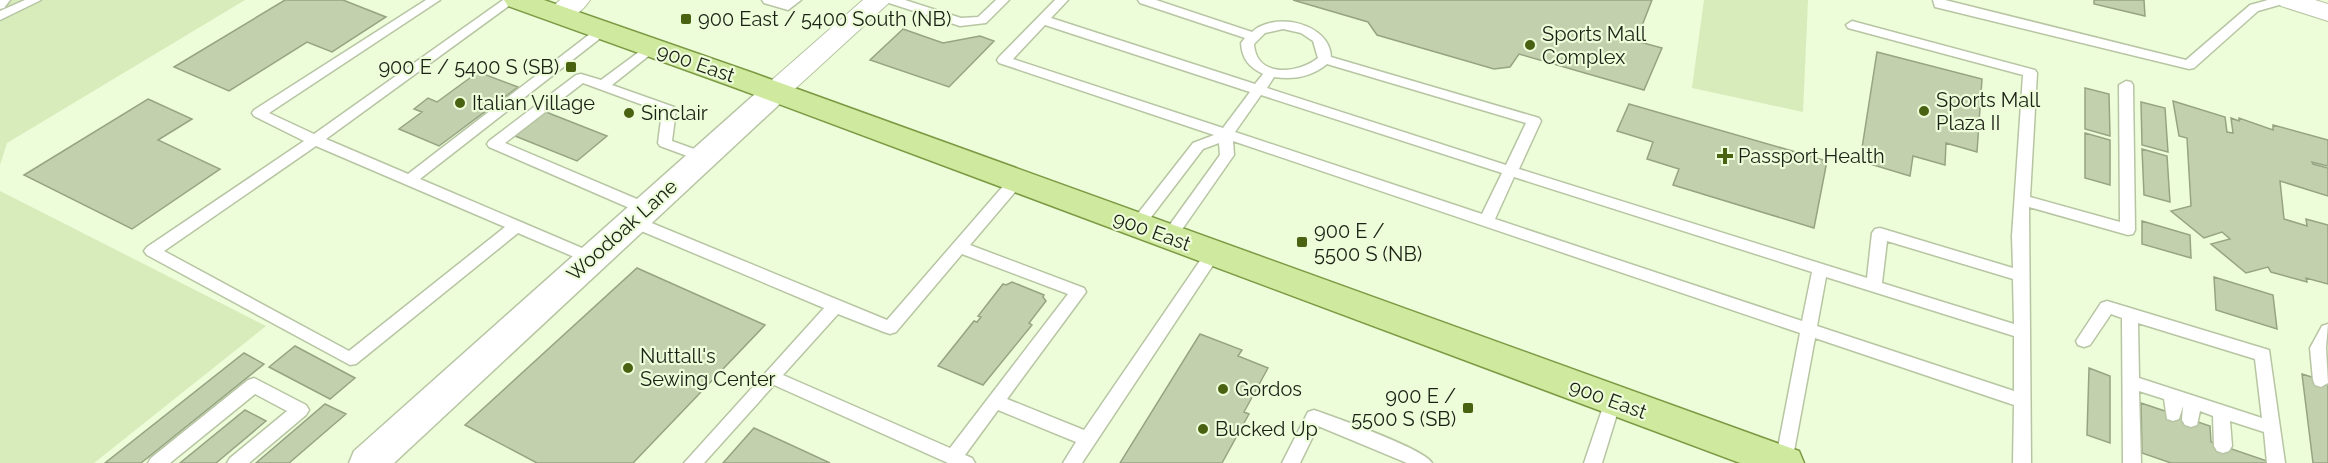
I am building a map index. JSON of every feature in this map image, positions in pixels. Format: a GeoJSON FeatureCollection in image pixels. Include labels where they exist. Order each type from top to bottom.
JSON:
{"type":"FeatureCollection","features":[{"type":"Feature","properties":{"kind":"main road","name":"900 East"},"geometry":{"type":"LineString","coordinates":[[518,0],[567,7],[603,30],[1784,463]]}},
{"type":"Feature","properties":{"kind":"street","name":"Woodoak Lane"},"geometry":{"type":"LineString","coordinates":[[376,461],[591,258],[879,0]]}},
{"type":"Feature","properties":{"kind":"street"},"geometry":{"type":"LineString","coordinates":[[2290,0],[2328,13]]}},
{"type":"Feature","properties":{"kind":"lane"},"geometry":{"type":"LineString","coordinates":[[0,5],[4,0]]}},
{"type":"Feature","properties":{"kind":"lane"},"geometry":{"type":"LineString","coordinates":[[0,16],[35,0]]}},
{"type":"Feature","properties":{"kind":"lane"},"geometry":{"type":"LineString","coordinates":[[434,0],[259,113],[315,140],[591,258]]}},
{"type":"Feature","properties":{"kind":"lane"},"geometry":{"type":"LineString","coordinates":[[511,0],[315,140],[152,251],[350,359],[516,226]]}},
{"type":"Feature","properties":{"kind":"lane"},"geometry":{"type":"LineString","coordinates":[[768,0],[788,6],[795,0]]}},
{"type":"Feature","properties":{"kind":"lane"},"geometry":{"type":"LineString","coordinates":[[893,0],[960,22],[982,20],[1003,0]]}},
{"type":"Feature","properties":{"kind":"lane"},"geometry":{"type":"LineString","coordinates":[[1062,0],[1004,60],[1225,136],[2024,401]]}},
{"type":"Feature","properties":{"kind":"lane"},"geometry":{"type":"LineString","coordinates":[[1144,0],[1252,36]]}},
{"type":"Feature","properties":{"kind":"lane"},"geometry":{"type":"LineString","coordinates":[[1939,0],[1939,4],[2189,65],[2254,8],[2283,0]]}},
{"type":"Feature","properties":{"kind":"lane"},"geometry":{"type":"LineString","coordinates":[[1043,20],[2023,333]]}},
{"type":"Feature","properties":{"kind":"lane"},"geometry":{"type":"LineString","coordinates":[[1851,25],[2030,73],[2022,200],[2024,401],[2022,463]]}},
{"type":"Feature","properties":{"kind":"lane"},"geometry":{"type":"LineString","coordinates":[[1271,27],[1296,27],[1317,36],[1323,44],[1324,58],[1315,67],[1305,72],[1292,74],[1271,72],[1256,65],[1249,58],[1247,43],[1252,36],[1271,27]]}},
{"type":"Feature","properties":{"kind":"lane"},"geometry":{"type":"LineString","coordinates":[[410,180],[603,30]]}},
{"type":"Feature","properties":{"kind":"lane"},"geometry":{"type":"LineString","coordinates":[[602,86],[651,47]]}},
{"type":"Feature","properties":{"kind":"lane"},"geometry":{"type":"LineString","coordinates":[[1324,58],[1534,121],[1486,222]]}},
{"type":"Feature","properties":{"kind":"lane"},"geometry":{"type":"LineString","coordinates":[[1137,225],[1198,146],[1225,136],[1271,72]]}},
{"type":"Feature","properties":{"kind":"lane"},"geometry":{"type":"LineString","coordinates":[[703,157],[665,143],[669,110],[581,78],[494,144],[639,215],[835,306],[890,328],[1016,181]]}},
{"type":"Feature","properties":{"kind":"lane"},"geometry":{"type":"LineString","coordinates":[[2022,200],[2128,230],[2126,86]]}},
{"type":"Feature","properties":{"kind":"lane"},"geometry":{"type":"LineString","coordinates":[[1169,237],[1227,155],[1225,136]]}},
{"type":"Feature","properties":{"kind":"lane"},"geometry":{"type":"LineString","coordinates":[[1874,286],[1880,233],[2021,276]]}},
{"type":"Feature","properties":{"kind":"lane"},"geometry":{"type":"LineString","coordinates":[[771,377],[959,460],[994,401],[1078,292],[959,246]]}},
{"type":"Feature","properties":{"kind":"lane"},"geometry":{"type":"LineString","coordinates":[[1072,463],[1213,253]]}},
{"type":"Feature","properties":{"kind":"lane"},"geometry":{"type":"LineString","coordinates":[[1784,463],[1820,269]]}},
{"type":"Feature","properties":{"kind":"lane"},"geometry":{"type":"LineString","coordinates":[[693,463],[835,306]]}},
{"type":"Feature","properties":{"kind":"lane"},"geometry":{"type":"LineString","coordinates":[[2084,341],[2107,306],[2263,355],[2276,463]]}},
{"type":"Feature","properties":{"kind":"lane"},"geometry":{"type":"LineString","coordinates":[[2130,314],[2132,463]]}},
{"type":"Feature","properties":{"kind":"lane"},"geometry":{"type":"LineString","coordinates":[[2321,380],[2328,330]]}},
{"type":"Feature","properties":{"kind":"lane"},"geometry":{"type":"LineString","coordinates":[[2131,382],[2272,428]]}},
{"type":"Feature","properties":{"kind":"lane"},"geometry":{"type":"LineString","coordinates":[[157,463],[254,385],[300,410],[236,463]]}},
{"type":"Feature","properties":{"kind":"lane"},"geometry":{"type":"LineString","coordinates":[[2172,396],[2173,414]]}},
{"type":"Feature","properties":{"kind":"lane"},"geometry":{"type":"LineString","coordinates":[[994,401],[1089,440]]}},
{"type":"Feature","properties":{"kind":"lane"},"geometry":{"type":"LineString","coordinates":[[1593,463],[1613,401]]}},
{"type":"Feature","properties":{"kind":"lane"},"geometry":{"type":"LineString","coordinates":[[2191,401],[2192,420]]}},
{"type":"Feature","properties":{"kind":"lane"},"geometry":{"type":"LineString","coordinates":[[2221,411],[2223,446]]}},
{"type":"Feature","properties":{"kind":"lane"},"geometry":{"type":"LineString","coordinates":[[1291,463],[1314,417],[1402,452],[1423,463]]}},
{"type":"Feature","properties":{"kind":"green space"},"geometry":{"type":"Polygon","coordinates":[[[0,0],[245,0],[7,143],[0,165],[0,0]]]}},
{"type":"Feature","properties":{"kind":"green space"},"geometry":{"type":"Polygon","coordinates":[[[1704,0],[1808,0],[1803,112],[1692,88],[1704,0]]]}},
{"type":"Feature","properties":{"kind":"green space"},"geometry":{"type":"Polygon","coordinates":[[[0,191],[266,326],[94,463],[0,463],[0,191]]]}},
{"type":"Feature","properties":{"kind":"building"},"geometry":{"type":"Polygon","coordinates":[[[285,0],[343,0],[386,17],[332,52],[307,42],[229,91],[174,67],[285,0]]]}},
{"type":"Feature","properties":{"kind":"building","name":"Sports Mall Complex"},"geometry":{"type":"Polygon","coordinates":[[[1293,0],[1652,0],[1636,41],[1662,48],[1644,90],[1519,54],[1510,67],[1494,69],[1377,35],[1368,22],[1293,0]]]}},
{"type":"Feature","properties":{"kind":"building"},"geometry":{"type":"Polygon","coordinates":[[[2094,0],[2144,0],[2145,16],[2094,4],[2094,0]]]}},
{"type":"Feature","properties":{"kind":"building"},"geometry":{"type":"Polygon","coordinates":[[[903,29],[943,43],[980,36],[994,41],[949,87],[870,60],[903,29]]]}},
{"type":"Feature","properties":{"kind":"building","name":"Sports Mall Plaza II"},"geometry":{"type":"Polygon","coordinates":[[[1877,52],[1982,79],[1977,152],[1946,143],[1945,165],[1913,156],[1910,176],[1860,161],[1877,52]]]}},
{"type":"Feature","properties":{"kind":"building"},"geometry":{"type":"Polygon","coordinates":[[[478,72],[518,87],[439,146],[399,129],[422,112],[414,109],[428,98],[437,102],[478,72]]]}},
{"type":"Feature","properties":{"kind":"building"},"geometry":{"type":"Polygon","coordinates":[[[2085,88],[2109,94],[2110,136],[2085,129],[2085,88]]]}},
{"type":"Feature","properties":{"kind":"building"},"geometry":{"type":"Polygon","coordinates":[[[148,99],[192,119],[158,140],[220,169],[132,229],[24,175],[148,99]]]}},
{"type":"Feature","properties":{"kind":"building"},"geometry":{"type":"Polygon","coordinates":[[[2173,101],[2225,117],[2227,132],[2233,133],[2231,118],[2239,121],[2239,118],[2273,130],[2273,125],[2328,140],[2328,166],[2312,162],[2328,168],[2328,196],[2280,181],[2284,219],[2307,226],[2306,219],[2328,225],[2328,284],[2306,278],[2307,282],[2271,272],[2268,267],[2246,273],[2211,244],[2230,239],[2222,232],[2204,238],[2171,211],[2191,206],[2187,138],[2179,136],[2173,101]]]}},
{"type":"Feature","properties":{"kind":"building"},"geometry":{"type":"Polygon","coordinates":[[[2141,102],[2165,108],[2168,152],[2142,145],[2141,102]]]}},
{"type":"Feature","properties":{"kind":"building"},"geometry":{"type":"Polygon","coordinates":[[[1629,104],[1827,161],[1814,228],[1673,185],[1679,169],[1647,159],[1653,142],[1617,131],[1629,104]]]}},
{"type":"Feature","properties":{"kind":"building"},"geometry":{"type":"Polygon","coordinates":[[[546,112],[607,136],[577,161],[515,136],[546,112]]]}},
{"type":"Feature","properties":{"kind":"building"},"geometry":{"type":"Polygon","coordinates":[[[2085,133],[2110,140],[2110,185],[2085,178],[2085,133]]]}},
{"type":"Feature","properties":{"kind":"building"},"geometry":{"type":"Polygon","coordinates":[[[2142,149],[2167,156],[2170,202],[2144,195],[2142,149]]]}},
{"type":"Feature","properties":{"kind":"building"},"geometry":{"type":"Polygon","coordinates":[[[2142,221],[2190,235],[2191,258],[2142,244],[2142,221]]]}},
{"type":"Feature","properties":{"kind":"building"},"geometry":{"type":"Polygon","coordinates":[[[637,268],[765,325],[633,463],[537,463],[465,425],[637,268]]]}},
{"type":"Feature","properties":{"kind":"building"},"geometry":{"type":"Polygon","coordinates":[[[2214,277],[2273,295],[2277,329],[2216,310],[2214,277]]]}},
{"type":"Feature","properties":{"kind":"building"},"geometry":{"type":"Polygon","coordinates":[[[1012,282],[1044,295],[1046,301],[1029,323],[1032,325],[983,385],[938,366],[974,321],[977,322],[981,317],[978,316],[1003,284],[1012,282]]]}},
{"type":"Feature","properties":{"kind":"building"},"geometry":{"type":"Polygon","coordinates":[[[1200,334],[1242,350],[1238,356],[1268,368],[1244,412],[1249,414],[1222,463],[1120,463],[1200,334]]]}},
{"type":"Feature","properties":{"kind":"building"},"geometry":{"type":"Polygon","coordinates":[[[295,346],[355,378],[330,399],[269,367],[295,346]]]}},
{"type":"Feature","properties":{"kind":"building"},"geometry":{"type":"Polygon","coordinates":[[[244,353],[264,364],[141,463],[105,463],[244,353]]]}},
{"type":"Feature","properties":{"kind":"building"},"geometry":{"type":"Polygon","coordinates":[[[2089,368],[2110,376],[2110,443],[2087,435],[2089,368]]]}},
{"type":"Feature","properties":{"kind":"building"},"geometry":{"type":"Polygon","coordinates":[[[2302,374],[2328,382],[2328,463],[2313,463],[2302,374]]]}},
{"type":"Feature","properties":{"kind":"building"},"geometry":{"type":"Polygon","coordinates":[[[2141,403],[2210,426],[2211,442],[2267,461],[2267,463],[2171,463],[2142,453],[2141,403]]]}},
{"type":"Feature","properties":{"kind":"building"},"geometry":{"type":"Polygon","coordinates":[[[325,404],[346,414],[289,463],[256,463],[325,404]]]}},
{"type":"Feature","properties":{"kind":"building"},"geometry":{"type":"Polygon","coordinates":[[[245,410],[266,421],[216,463],[180,463],[245,410]]]}},
{"type":"Feature","properties":{"kind":"building"},"geometry":{"type":"Polygon","coordinates":[[[754,428],[830,463],[723,463],[754,428]]]}},
{"type":"Feature","properties":{"kind":"place","name":"900 East / 5400 South (NB)"},"geometry":{"type":"Point","coordinates":[686,19]}},
{"type":"Feature","properties":{"kind":"place","name":"Sports Mall Complex"},"geometry":{"type":"Point","coordinates":[1530,45]}},
{"type":"Feature","properties":{"kind":"place","name":"900 E / 5400 S (SB)"},"geometry":{"type":"Point","coordinates":[571,67]}},
{"type":"Feature","properties":{"kind":"place","name":"Italian Village"},"geometry":{"type":"Point","coordinates":[460,103]}},
{"type":"Feature","properties":{"kind":"place","name":"Sports Mall Plaza II"},"geometry":{"type":"Point","coordinates":[1924,111]}},
{"type":"Feature","properties":{"kind":"place","name":"Sinclair"},"geometry":{"type":"Point","coordinates":[629,113]}},
{"type":"Feature","properties":{"kind":"place","name":"Passport Health"},"geometry":{"type":"Point","coordinates":[1725,156]}},
{"type":"Feature","properties":{"kind":"place","name":"900 E / 5500 S (NB)"},"geometry":{"type":"Point","coordinates":[1302,242]}},
{"type":"Feature","properties":{"kind":"place","name":"Nuttall's Sewing Center"},"geometry":{"type":"Point","coordinates":[628,368]}},
{"type":"Feature","properties":{"kind":"place","name":"Gordos"},"geometry":{"type":"Point","coordinates":[1223,389]}},
{"type":"Feature","properties":{"kind":"place","name":"900 E / 5500 S (SB)"},"geometry":{"type":"Point","coordinates":[1468,408]}},
{"type":"Feature","properties":{"kind":"place","name":"Bucked Up"},"geometry":{"type":"Point","coordinates":[1203,429]}}]}
